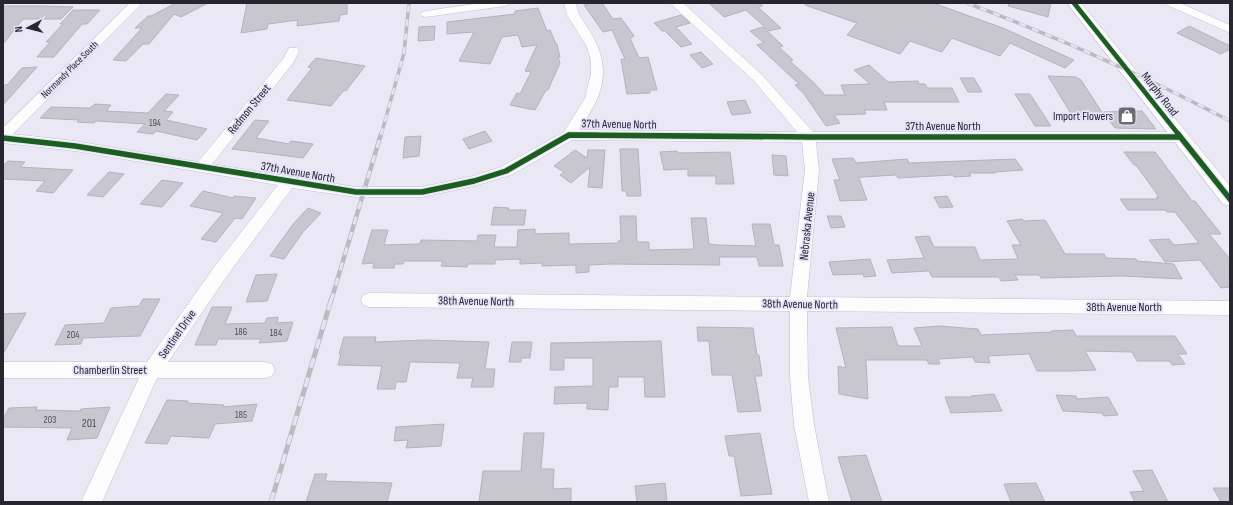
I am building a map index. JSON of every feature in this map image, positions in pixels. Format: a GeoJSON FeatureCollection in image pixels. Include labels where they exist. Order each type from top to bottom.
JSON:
{"type":"FeatureCollection","features":[{"type":"Feature","properties":{"kind":"main road","name":"Murphy Road"},"geometry":{"type":"LineString","coordinates":[[1074,3],[1230,199]]}},
{"type":"Feature","properties":{"kind":"street","name":"Normandy Place South"},"geometry":{"type":"LineString","coordinates":[[3,137],[136,3]]}},
{"type":"Feature","properties":{"kind":"street"},"geometry":{"type":"LineString","coordinates":[[426,14],[485,4],[505,3]]}},
{"type":"Feature","properties":{"kind":"street"},"geometry":{"type":"LineString","coordinates":[[569,134],[584,114],[594,95],[597,79],[593,47],[584,30],[573,17],[570,3]]}},
{"type":"Feature","properties":{"kind":"street"},"geometry":{"type":"LineString","coordinates":[[676,3],[758,78],[809,137]]}},
{"type":"Feature","properties":{"kind":"street"},"geometry":{"type":"LineString","coordinates":[[1171,3],[1230,29]]}},
{"type":"Feature","properties":{"kind":"street","name":"Redmon Street"},"geometry":{"type":"LineString","coordinates":[[202,167],[289,60],[293,50]]}},
{"type":"Feature","properties":{"kind":"street","name":"37th Avenue North"},"geometry":{"type":"LineString","coordinates":[[3,137],[75,146],[356,192],[422,192],[474,181],[506,171],[541,152],[569,134],[809,137],[1180,137]]}},
{"type":"Feature","properties":{"kind":"street","name":"Nebraska Avenue"},"geometry":{"type":"LineString","coordinates":[[809,137],[812,170],[798,304],[799,377],[804,425],[819,502]]}},
{"type":"Feature","properties":{"kind":"street","name":"Sentinel Drive"},"geometry":{"type":"LineString","coordinates":[[91,502],[152,370],[221,271],[289,181]]}},
{"type":"Feature","properties":{"kind":"street","name":"38th Avenue North"},"geometry":{"type":"LineString","coordinates":[[369,300],[1230,308]]}},
{"type":"Feature","properties":{"kind":"street","name":"Chamberlin Street"},"geometry":{"type":"LineString","coordinates":[[3,370],[266,370]]}},
{"type":"Feature","properties":{"kind":"building"},"geometry":{"type":"Polygon","coordinates":[[[176,3],[208,3],[181,17],[174,14],[149,44],[143,44],[126,61],[113,60],[142,28],[135,28],[148,16],[151,16],[176,3]]]}},
{"type":"Feature","properties":{"kind":"building"},"geometry":{"type":"Polygon","coordinates":[[[247,3],[347,3],[347,14],[340,15],[339,21],[297,26],[298,20],[268,24],[267,29],[241,33],[247,3]]]}},
{"type":"Feature","properties":{"kind":"building"},"geometry":{"type":"Polygon","coordinates":[[[602,3],[613,19],[621,18],[634,36],[630,38],[639,58],[648,57],[657,90],[650,90],[650,93],[627,94],[621,59],[625,59],[612,30],[603,32],[584,5],[602,3]]]}},
{"type":"Feature","properties":{"kind":"building"},"geometry":{"type":"Polygon","coordinates":[[[709,3],[762,3],[762,6],[758,7],[781,28],[769,31],[746,10],[724,17],[709,3]]]}},
{"type":"Feature","properties":{"kind":"building"},"geometry":{"type":"Polygon","coordinates":[[[805,3],[933,3],[1003,28],[1074,60],[1065,68],[1010,43],[1000,56],[952,38],[942,52],[910,41],[900,54],[847,35],[857,23],[805,5],[805,3]]]}},
{"type":"Feature","properties":{"kind":"building"},"geometry":{"type":"Polygon","coordinates":[[[1009,3],[1051,3],[1048,17],[1008,6],[1009,3]]]}},
{"type":"Feature","properties":{"kind":"building"},"geometry":{"type":"Polygon","coordinates":[[[3,6],[73,7],[61,19],[23,19],[3,44],[3,6]]]}},
{"type":"Feature","properties":{"kind":"building"},"geometry":{"type":"Polygon","coordinates":[[[538,8],[547,31],[550,30],[557,44],[560,63],[548,90],[546,90],[535,110],[510,105],[517,93],[520,94],[531,72],[525,71],[537,45],[522,47],[518,35],[502,37],[490,64],[459,61],[474,32],[447,34],[447,22],[515,14],[515,11],[538,8]]]}},
{"type":"Feature","properties":{"kind":"building"},"geometry":{"type":"Polygon","coordinates":[[[73,10],[100,10],[87,24],[82,24],[54,57],[37,57],[50,42],[46,42],[63,24],[60,24],[73,10]]]}},
{"type":"Feature","properties":{"kind":"building"},"geometry":{"type":"Polygon","coordinates":[[[681,15],[690,23],[676,27],[692,44],[681,47],[665,31],[662,31],[654,23],[681,15]]]}},
{"type":"Feature","properties":{"kind":"building"},"geometry":{"type":"Polygon","coordinates":[[[435,26],[434,40],[418,41],[419,27],[435,26]]]}},
{"type":"Feature","properties":{"kind":"building"},"geometry":{"type":"Polygon","coordinates":[[[1189,26],[1230,46],[1230,49],[1221,54],[1177,33],[1189,26]]]}},
{"type":"Feature","properties":{"kind":"building"},"geometry":{"type":"Polygon","coordinates":[[[763,27],[783,46],[779,47],[793,60],[790,61],[825,95],[845,95],[841,85],[870,84],[854,70],[869,65],[888,82],[918,81],[919,84],[925,84],[927,88],[952,88],[959,102],[884,102],[887,110],[864,110],[866,114],[834,115],[840,123],[826,126],[804,94],[795,85],[799,84],[757,45],[764,43],[750,31],[763,27]]]}},
{"type":"Feature","properties":{"kind":"building"},"geometry":{"type":"Polygon","coordinates":[[[701,52],[713,64],[702,68],[690,55],[701,52]]]}},
{"type":"Feature","properties":{"kind":"building"},"geometry":{"type":"Polygon","coordinates":[[[316,58],[365,66],[346,91],[344,90],[331,106],[287,100],[312,68],[308,67],[316,58]]]}},
{"type":"Feature","properties":{"kind":"building"},"geometry":{"type":"Polygon","coordinates":[[[37,67],[3,105],[3,85],[7,85],[22,68],[37,67]]]}},
{"type":"Feature","properties":{"kind":"building"},"geometry":{"type":"Polygon","coordinates":[[[1048,76],[1076,77],[1081,80],[1105,117],[1073,117],[1048,76]]]}},
{"type":"Feature","properties":{"kind":"building"},"geometry":{"type":"Polygon","coordinates":[[[960,78],[974,78],[982,92],[968,92],[960,78]]]}},
{"type":"Feature","properties":{"kind":"building"},"geometry":{"type":"Polygon","coordinates":[[[166,94],[179,95],[164,111],[173,112],[166,120],[207,129],[197,140],[156,131],[153,134],[137,132],[145,124],[96,121],[94,123],[77,122],[79,120],[40,118],[51,107],[90,108],[95,104],[111,105],[106,111],[148,113],[166,94]]]}},
{"type":"Feature","properties":{"kind":"building"},"geometry":{"type":"Polygon","coordinates":[[[1015,94],[1030,94],[1051,126],[1035,126],[1015,94]]]}},
{"type":"Feature","properties":{"kind":"building"},"geometry":{"type":"Polygon","coordinates":[[[745,100],[751,113],[732,115],[727,102],[745,100]]]}},
{"type":"Feature","properties":{"kind":"building","name":"Import Flowers"},"geometry":{"type":"Polygon","coordinates":[[[1142,111],[1156,129],[1115,128],[1103,112],[1142,111]]]}},
{"type":"Feature","properties":{"kind":"building"},"geometry":{"type":"Polygon","coordinates":[[[255,120],[269,121],[256,138],[289,144],[291,141],[313,144],[303,158],[232,149],[255,120]]]}},
{"type":"Feature","properties":{"kind":"building"},"geometry":{"type":"Polygon","coordinates":[[[485,131],[492,141],[469,149],[463,139],[485,131]]]}},
{"type":"Feature","properties":{"kind":"building"},"geometry":{"type":"Polygon","coordinates":[[[421,136],[419,156],[403,158],[405,137],[421,136]]]}},
{"type":"Feature","properties":{"kind":"building"},"geometry":{"type":"Polygon","coordinates":[[[620,149],[638,149],[641,196],[627,196],[626,191],[622,191],[620,149]]]}},
{"type":"Feature","properties":{"kind":"building"},"geometry":{"type":"Polygon","coordinates":[[[575,150],[587,158],[588,150],[605,150],[602,188],[588,187],[590,167],[571,183],[560,175],[564,172],[554,166],[575,150]]]}},
{"type":"Feature","properties":{"kind":"building"},"geometry":{"type":"Polygon","coordinates":[[[677,151],[678,153],[730,152],[734,184],[716,184],[716,176],[688,176],[688,169],[664,170],[660,152],[677,151]]]}},
{"type":"Feature","properties":{"kind":"building"},"geometry":{"type":"Polygon","coordinates":[[[1124,152],[1155,152],[1192,201],[1195,201],[1221,234],[1209,234],[1230,259],[1230,287],[1221,288],[1200,260],[1165,262],[1149,240],[1169,239],[1174,245],[1199,243],[1175,212],[1167,212],[1165,210],[1128,210],[1120,199],[1158,199],[1156,197],[1159,197],[1136,165],[1134,165],[1124,152]]]}},
{"type":"Feature","properties":{"kind":"building"},"geometry":{"type":"Polygon","coordinates":[[[772,155],[786,156],[788,176],[774,175],[772,155]]]}},
{"type":"Feature","properties":{"kind":"building"},"geometry":{"type":"Polygon","coordinates":[[[853,158],[856,163],[907,159],[909,163],[1015,159],[1023,170],[995,173],[969,173],[971,176],[954,177],[953,175],[898,178],[896,175],[862,177],[859,178],[867,200],[840,201],[834,180],[840,180],[832,159],[853,158]]]}},
{"type":"Feature","properties":{"kind":"building"},"geometry":{"type":"Polygon","coordinates":[[[8,161],[25,162],[20,167],[73,170],[53,193],[36,191],[45,181],[3,179],[3,166],[8,161]]]}},
{"type":"Feature","properties":{"kind":"building"},"geometry":{"type":"Polygon","coordinates":[[[109,172],[124,174],[103,197],[87,195],[109,172]]]}},
{"type":"Feature","properties":{"kind":"building"},"geometry":{"type":"Polygon","coordinates":[[[162,180],[183,183],[162,207],[140,204],[162,180]]]}},
{"type":"Feature","properties":{"kind":"building"},"geometry":{"type":"Polygon","coordinates":[[[203,191],[233,198],[234,196],[256,198],[242,219],[235,218],[216,242],[201,239],[223,213],[190,206],[203,191]]]}},
{"type":"Feature","properties":{"kind":"building"},"geometry":{"type":"Polygon","coordinates":[[[947,196],[953,207],[940,208],[934,197],[947,196]]]}},
{"type":"Feature","properties":{"kind":"building"},"geometry":{"type":"Polygon","coordinates":[[[494,207],[509,208],[508,210],[526,210],[524,225],[491,225],[494,207]]]}},
{"type":"Feature","properties":{"kind":"building"},"geometry":{"type":"Polygon","coordinates":[[[308,208],[321,213],[303,232],[284,259],[270,256],[294,223],[308,208]]]}},
{"type":"Feature","properties":{"kind":"building"},"geometry":{"type":"Polygon","coordinates":[[[620,216],[636,216],[637,242],[649,242],[649,250],[694,249],[691,218],[706,218],[709,244],[718,245],[756,246],[752,224],[770,224],[774,245],[779,245],[783,266],[759,266],[757,257],[719,257],[720,265],[589,265],[589,272],[576,273],[576,265],[542,266],[542,263],[520,264],[520,259],[495,260],[495,264],[468,264],[467,267],[441,266],[443,261],[404,261],[403,264],[395,264],[394,268],[373,268],[374,263],[362,264],[372,230],[388,230],[384,245],[420,244],[421,240],[477,241],[478,235],[496,235],[494,247],[517,247],[518,230],[535,229],[535,234],[569,233],[569,244],[618,243],[618,241],[621,241],[620,216]]]}},
{"type":"Feature","properties":{"kind":"building"},"geometry":{"type":"Polygon","coordinates":[[[827,216],[841,216],[845,227],[831,228],[827,216]]]}},
{"type":"Feature","properties":{"kind":"building"},"geometry":{"type":"Polygon","coordinates":[[[1022,219],[1024,221],[1045,220],[1065,254],[1104,254],[1106,258],[1136,259],[1137,261],[1174,264],[1182,279],[1122,276],[1041,278],[1039,275],[1015,275],[1018,280],[1001,281],[999,277],[932,277],[929,271],[892,273],[887,260],[924,258],[915,237],[929,236],[934,247],[975,247],[980,260],[1018,259],[1012,245],[1021,245],[1007,221],[1022,219]]]}},
{"type":"Feature","properties":{"kind":"building"},"geometry":{"type":"Polygon","coordinates":[[[870,259],[876,276],[864,277],[863,274],[833,275],[829,262],[870,259]]]}},
{"type":"Feature","properties":{"kind":"building"},"geometry":{"type":"Polygon","coordinates":[[[277,274],[267,301],[246,302],[256,275],[277,274]]]}},
{"type":"Feature","properties":{"kind":"building"},"geometry":{"type":"Polygon","coordinates":[[[143,299],[160,299],[140,336],[83,338],[81,344],[55,345],[65,325],[104,323],[111,308],[139,306],[143,299]]]}},
{"type":"Feature","properties":{"kind":"building"},"geometry":{"type":"Polygon","coordinates":[[[212,307],[232,307],[225,324],[265,323],[267,318],[278,317],[277,323],[293,322],[287,341],[259,343],[261,339],[218,339],[216,345],[195,345],[212,307]]]}},
{"type":"Feature","properties":{"kind":"building"},"geometry":{"type":"Polygon","coordinates":[[[26,313],[3,354],[3,314],[26,313]]]}},
{"type":"Feature","properties":{"kind":"building"},"geometry":{"type":"Polygon","coordinates":[[[939,326],[978,329],[981,335],[1073,330],[1076,336],[1175,336],[1187,354],[1178,354],[1185,364],[1172,365],[1170,361],[1137,361],[1132,352],[1085,351],[1096,370],[1073,371],[1037,371],[1029,354],[988,356],[990,363],[975,362],[973,357],[938,359],[940,364],[929,364],[927,360],[866,360],[868,399],[839,394],[838,366],[846,368],[836,328],[892,327],[898,346],[922,346],[914,328],[939,326]]]}},
{"type":"Feature","properties":{"kind":"building"},"geometry":{"type":"Polygon","coordinates":[[[697,327],[753,328],[762,376],[755,376],[761,411],[738,412],[732,375],[712,375],[709,341],[698,341],[697,327]]]}},
{"type":"Feature","properties":{"kind":"building"},"geometry":{"type":"Polygon","coordinates":[[[344,337],[376,337],[375,342],[425,340],[489,342],[485,369],[495,369],[493,387],[471,387],[473,378],[457,378],[460,363],[410,362],[406,382],[396,382],[395,389],[377,389],[382,366],[338,365],[341,354],[339,354],[344,337]]]}},
{"type":"Feature","properties":{"kind":"building"},"geometry":{"type":"Polygon","coordinates":[[[661,341],[665,397],[645,397],[644,377],[618,377],[618,387],[609,387],[608,410],[587,409],[587,403],[554,404],[555,387],[593,386],[593,358],[564,358],[564,370],[550,370],[551,343],[661,341]]]}},
{"type":"Feature","properties":{"kind":"building"},"geometry":{"type":"Polygon","coordinates":[[[512,342],[532,342],[530,358],[521,358],[521,362],[509,362],[512,342]]]}},
{"type":"Feature","properties":{"kind":"building"},"geometry":{"type":"Polygon","coordinates":[[[994,394],[1002,411],[951,413],[945,397],[971,397],[994,394]]]}},
{"type":"Feature","properties":{"kind":"building"},"geometry":{"type":"Polygon","coordinates":[[[1056,395],[1076,396],[1077,399],[1108,397],[1118,415],[1104,416],[1102,413],[1063,411],[1056,395]]]}},
{"type":"Feature","properties":{"kind":"building"},"geometry":{"type":"Polygon","coordinates":[[[167,400],[188,401],[187,403],[224,405],[223,407],[257,404],[252,421],[215,424],[209,438],[171,436],[167,444],[145,443],[167,400]]]}},
{"type":"Feature","properties":{"kind":"building"},"geometry":{"type":"Polygon","coordinates":[[[37,407],[36,410],[80,411],[81,409],[110,407],[97,438],[67,440],[72,428],[3,427],[3,419],[9,408],[37,407]]]}},
{"type":"Feature","properties":{"kind":"building"},"geometry":{"type":"Polygon","coordinates":[[[444,424],[441,446],[406,448],[408,440],[394,441],[396,427],[444,424]]]}},
{"type":"Feature","properties":{"kind":"building"},"geometry":{"type":"Polygon","coordinates":[[[524,433],[544,433],[541,469],[554,469],[553,489],[571,488],[571,502],[479,502],[483,471],[521,471],[524,433]]]}},
{"type":"Feature","properties":{"kind":"building"},"geometry":{"type":"Polygon","coordinates":[[[760,433],[772,494],[741,496],[734,456],[729,456],[725,436],[760,433]]]}},
{"type":"Feature","properties":{"kind":"building"},"geometry":{"type":"Polygon","coordinates":[[[866,455],[882,502],[852,502],[838,457],[866,455]]]}},
{"type":"Feature","properties":{"kind":"building"},"geometry":{"type":"Polygon","coordinates":[[[1152,470],[1168,502],[1135,502],[1130,492],[1144,491],[1133,471],[1152,470]]]}},
{"type":"Feature","properties":{"kind":"building"},"geometry":{"type":"Polygon","coordinates":[[[315,474],[327,474],[325,481],[392,483],[387,502],[306,502],[315,474]]]}},
{"type":"Feature","properties":{"kind":"building"},"geometry":{"type":"Polygon","coordinates":[[[665,483],[667,502],[637,502],[635,486],[665,483]]]}},
{"type":"Feature","properties":{"kind":"building"},"geometry":{"type":"Polygon","coordinates":[[[1036,483],[1045,502],[1011,502],[1004,484],[1036,483]]]}},
{"type":"Feature","properties":{"kind":"building"},"geometry":{"type":"Polygon","coordinates":[[[1213,488],[1230,488],[1230,502],[1221,502],[1213,488]]]}},
{"type":"Feature","properties":{"kind":"railway"},"geometry":{"type":"LineString","coordinates":[[381,135],[404,53],[409,3]]}},
{"type":"Feature","properties":{"kind":"railway"},"geometry":{"type":"LineString","coordinates":[[967,3],[1034,29],[1100,58],[1166,88],[1230,121]]}},
{"type":"Feature","properties":{"kind":"railway"},"geometry":{"type":"LineString","coordinates":[[331,301],[381,134]]}},
{"type":"Feature","properties":{"kind":"railway"},"geometry":{"type":"LineString","coordinates":[[271,502],[331,300]]}},
{"type":"Feature","properties":{"kind":"cycle path"},"geometry":{"type":"LineString","coordinates":[[1074,3],[1230,199]]}},
{"type":"Feature","properties":{"kind":"cycle path"},"geometry":{"type":"LineString","coordinates":[[3,138],[75,146],[356,192],[422,192],[474,181],[506,171],[569,135],[809,137],[1180,137]]}},
{"type":"Feature","properties":{"kind":"place","name":"Import Flowers"},"geometry":{"type":"Point","coordinates":[1127,116]}}]}
